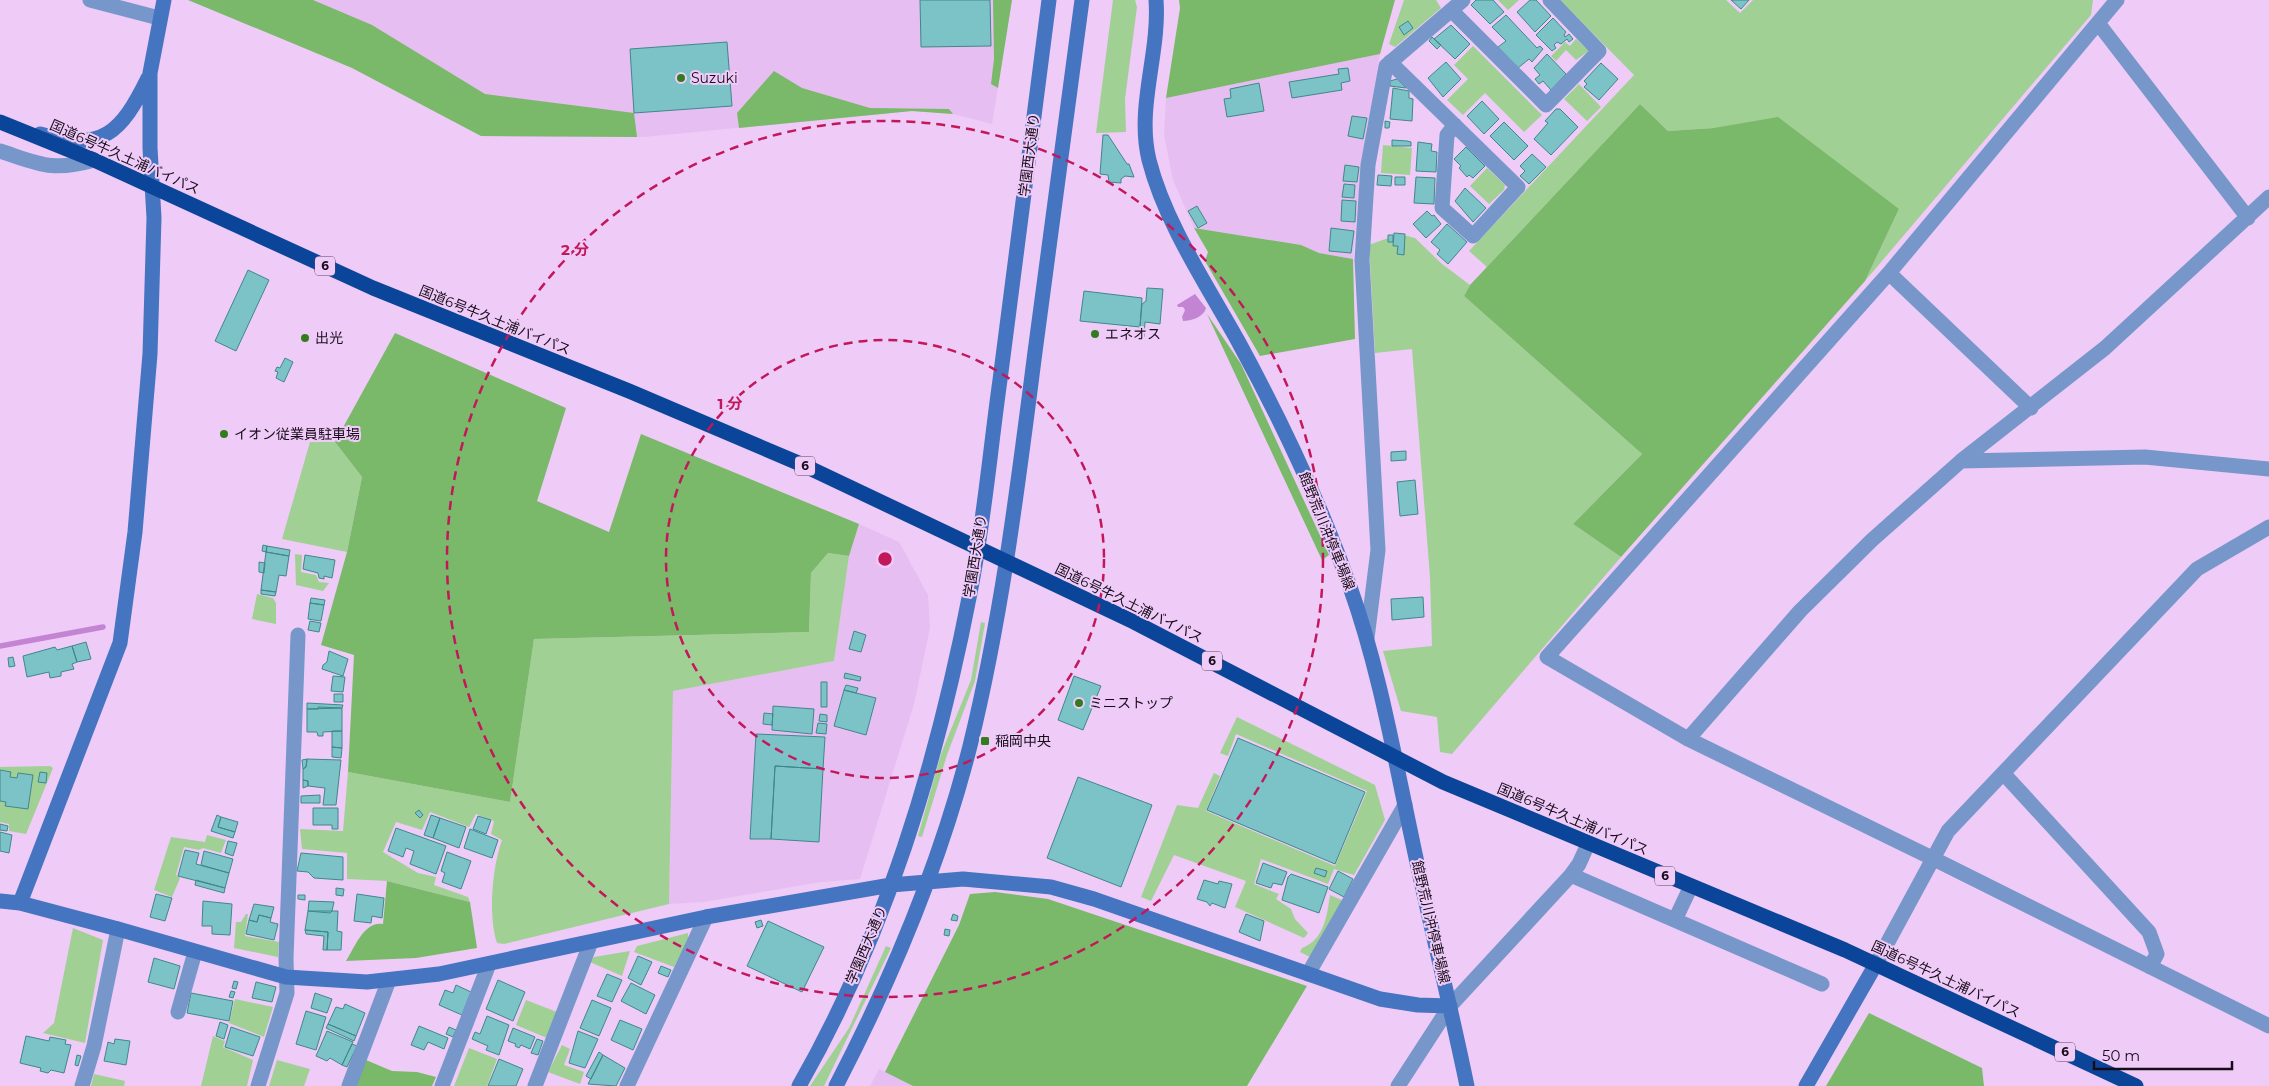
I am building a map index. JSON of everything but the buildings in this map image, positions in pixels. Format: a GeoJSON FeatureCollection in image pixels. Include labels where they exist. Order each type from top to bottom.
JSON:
{"type":"FeatureCollection","features":[{"type":"Feature","properties":{"kind":"highway","name":"国道6号牛久土浦バイパス"},"geometry":{"type":"LineString","coordinates":[[6,124],[94,160],[373,288],[629,391],[803,465],[978,548]]}},
{"type":"Feature","properties":{"kind":"highway","name":"6"},"geometry":{"type":"LineString","coordinates":[[978,548],[1007,562]]}},
{"type":"Feature","properties":{"kind":"highway","name":"国道6号牛久土浦バイパス"},"geometry":{"type":"LineString","coordinates":[[1007,562],[1203,656],[1395,759],[1443,782],[1876,964],[2136,1086]]}},
{"type":"Feature","properties":{"kind":"main road"},"geometry":{"type":"LineString","coordinates":[[20,904],[120,643],[123,627],[135,532],[150,354],[154,218],[150,73],[159,18],[164,0]]}},
{"type":"Feature","properties":{"kind":"main road","name":"学園西大通り"},"geometry":{"type":"LineString","coordinates":[[799,1086],[821,1049],[875,927],[906,846],[943,719],[961,640],[978,548],[1050,0]]}},
{"type":"Feature","properties":{"kind":"main road"},"geometry":{"type":"LineString","coordinates":[[836,1086],[860,1040],[928,881],[969,747],[1000,606],[1007,562],[1082,0]]}},
{"type":"Feature","properties":{"kind":"main road","name":"館野荒川沖停車場線"},"geometry":{"type":"LineString","coordinates":[[1156,0],[1157,16],[1147,94],[1148,157],[1158,189],[1281,424],[1321,513],[1350,587],[1367,638],[1467,1086]]}},
{"type":"Feature","properties":{"kind":"main road"},"geometry":{"type":"LineString","coordinates":[[6,124],[64,139],[94,139],[115,130],[121,125],[136,102],[150,73]]}},
{"type":"Feature","properties":{"kind":"main road"},"geometry":{"type":"LineString","coordinates":[[0,900],[118,929],[286,977],[367,982],[489,964],[706,917],[891,885],[963,879],[1051,887],[1094,899],[1380,999],[1418,1006],[1450,1006]]}},
{"type":"Feature","properties":{"kind":"main road"},"geometry":{"type":"LineString","coordinates":[[1806,1086],[1876,964]]}},
{"type":"Feature","properties":{"kind":"street"},"geometry":{"type":"LineString","coordinates":[[90,0],[159,18]]}},
{"type":"Feature","properties":{"kind":"street"},"geometry":{"type":"LineString","coordinates":[[1367,638],[1378,550],[1362,260],[1368,165],[1386,66],[1463,0]]}},
{"type":"Feature","properties":{"kind":"street"},"geometry":{"type":"LineString","coordinates":[[1451,10],[1546,105],[1598,51],[1550,0]]}},
{"type":"Feature","properties":{"kind":"street"},"geometry":{"type":"LineString","coordinates":[[2117,0],[1889,273],[1548,657],[1688,739],[2269,1026]]}},
{"type":"Feature","properties":{"kind":"street"},"geometry":{"type":"LineString","coordinates":[[2098,23],[2248,218]]}},
{"type":"Feature","properties":{"kind":"street"},"geometry":{"type":"LineString","coordinates":[[1390,62],[1455,125],[1518,187],[1473,236],[1442,208],[1447,135],[1455,125]]}},
{"type":"Feature","properties":{"kind":"street"},"geometry":{"type":"LineString","coordinates":[[0,151],[47,166],[62,168],[94,160]]}},
{"type":"Feature","properties":{"kind":"street"},"geometry":{"type":"LineString","coordinates":[[1688,739],[1800,611],[1872,540],[1962,461],[2105,348],[2269,197]]}},
{"type":"Feature","properties":{"kind":"street"},"geometry":{"type":"LineString","coordinates":[[1889,273],[2031,408]]}},
{"type":"Feature","properties":{"kind":"street"},"geometry":{"type":"LineString","coordinates":[[1962,461],[2145,457],[2269,469]]}},
{"type":"Feature","properties":{"kind":"street"},"geometry":{"type":"LineString","coordinates":[[1876,964],[1948,831],[2197,569],[2269,527]]}},
{"type":"Feature","properties":{"kind":"street"},"geometry":{"type":"LineString","coordinates":[[258,1086],[287,993],[298,635]]}},
{"type":"Feature","properties":{"kind":"street"},"geometry":{"type":"LineString","coordinates":[[2004,774],[2149,932],[2157,954],[2150,967]]}},
{"type":"Feature","properties":{"kind":"street"},"geometry":{"type":"LineString","coordinates":[[1308,974],[1405,805]]}},
{"type":"Feature","properties":{"kind":"street"},"geometry":{"type":"LineString","coordinates":[[1398,1086],[1450,1006],[1571,875],[1579,864],[1588,844]]}},
{"type":"Feature","properties":{"kind":"street"},"geometry":{"type":"LineString","coordinates":[[1571,875],[1822,984]]}},
{"type":"Feature","properties":{"kind":"street"},"geometry":{"type":"LineString","coordinates":[[1675,920],[1691,886]]}},
{"type":"Feature","properties":{"kind":"street"},"geometry":{"type":"LineString","coordinates":[[627,1086],[706,917]]}},
{"type":"Feature","properties":{"kind":"street"},"geometry":{"type":"LineString","coordinates":[[82,1086],[94,1046],[118,929]]}},
{"type":"Feature","properties":{"kind":"street"},"geometry":{"type":"LineString","coordinates":[[535,1086],[591,942]]}},
{"type":"Feature","properties":{"kind":"street"},"geometry":{"type":"LineString","coordinates":[[178,1012],[195,952]]}},
{"type":"Feature","properties":{"kind":"street"},"geometry":{"type":"LineString","coordinates":[[442,1086],[489,964]]}},
{"type":"Feature","properties":{"kind":"street"},"geometry":{"type":"LineString","coordinates":[[349,1086],[389,980]]}},
{"type":"Feature","properties":{"kind":"shaded area"},"geometry":{"type":"Polygon","coordinates":[[[220,0],[1012,0],[992,124],[953,114],[912,111],[644,137],[481,136],[376,68],[220,0]]]}},
{"type":"Feature","properties":{"kind":"shaded area"},"geometry":{"type":"Polygon","coordinates":[[[1380,54],[1362,159],[1353,259],[1319,253],[1301,245],[1194,228],[1173,180],[1164,135],[1166,98],[1380,54]]]}},
{"type":"Feature","properties":{"kind":"shaded area"},"geometry":{"type":"Polygon","coordinates":[[[1195,294],[1206,308],[1205,311],[1197,318],[1183,321],[1182,317],[1185,310],[1177,305],[1195,294]]]}},
{"type":"Feature","properties":{"kind":"shaded area"},"geometry":{"type":"Polygon","coordinates":[[[859,524],[899,542],[928,595],[930,628],[914,704],[860,879],[821,882],[703,902],[669,904],[673,691],[834,661],[849,556],[859,524]]]}},
{"type":"Feature","properties":{"kind":"shaded area"},"geometry":{"type":"Polygon","coordinates":[[[879,1069],[913,1086],[870,1086],[879,1069]]]}},
{"type":"Feature","properties":{"kind":"green space"},"geometry":{"type":"Polygon","coordinates":[[[188,0],[313,0],[372,25],[485,94],[634,113],[637,137],[481,136],[352,68],[188,0]]]}},
{"type":"Feature","properties":{"kind":"green space"},"geometry":{"type":"Polygon","coordinates":[[[993,0],[1012,0],[998,88],[991,84],[994,59],[993,0]]]}},
{"type":"Feature","properties":{"kind":"green space"},"geometry":{"type":"Polygon","coordinates":[[[1113,0],[1135,0],[1137,7],[1125,99],[1126,132],[1096,133],[1113,0]]]}},
{"type":"Feature","properties":{"kind":"green space"},"geometry":{"type":"Polygon","coordinates":[[[1179,0],[1395,0],[1380,54],[1166,98],[1180,8],[1179,0]]]}},
{"type":"Feature","properties":{"kind":"green space"},"geometry":{"type":"Polygon","coordinates":[[[1404,0],[1436,0],[1441,8],[1395,47],[1389,44],[1404,0]]]}},
{"type":"Feature","properties":{"kind":"green space"},"geometry":{"type":"Polygon","coordinates":[[[1498,0],[1519,0],[1508,10],[1498,0]]]}},
{"type":"Feature","properties":{"kind":"green space"},"geometry":{"type":"Polygon","coordinates":[[[1560,0],[1726,0],[1740,13],[1753,0],[2093,0],[2091,15],[1865,281],[1899,209],[1714,128],[1668,131],[1640,104],[1487,267],[1469,251],[1634,75],[1560,0]]]}},
{"type":"Feature","properties":{"kind":"green space"},"geometry":{"type":"Polygon","coordinates":[[[1576,39],[1589,51],[1576,60],[1566,50],[1556,61],[1551,56],[1565,42],[1570,46],[1576,39]]]}},
{"type":"Feature","properties":{"kind":"green space"},"geometry":{"type":"Polygon","coordinates":[[[1473,46],[1542,115],[1524,132],[1485,93],[1463,115],[1447,100],[1468,79],[1454,65],[1473,46]]]}},
{"type":"Feature","properties":{"kind":"green space"},"geometry":{"type":"Polygon","coordinates":[[[774,71],[802,88],[870,108],[949,109],[953,114],[912,111],[739,128],[737,113],[774,71]]]}},
{"type":"Feature","properties":{"kind":"green space"},"geometry":{"type":"Polygon","coordinates":[[[1579,84],[1601,107],[1587,121],[1564,99],[1579,84]]]}},
{"type":"Feature","properties":{"kind":"green space"},"geometry":{"type":"Polygon","coordinates":[[[1640,104],[1668,131],[1714,128],[1778,117],[1899,209],[1865,281],[1621,557],[1573,524],[1642,454],[1464,296],[1470,285],[1640,104]]]}},
{"type":"Feature","properties":{"kind":"green space"},"geometry":{"type":"Polygon","coordinates":[[[1383,145],[1412,148],[1410,175],[1381,173],[1383,145]]]}},
{"type":"Feature","properties":{"kind":"green space"},"geometry":{"type":"Polygon","coordinates":[[[1487,168],[1505,185],[1504,190],[1489,204],[1470,186],[1487,168]]]}},
{"type":"Feature","properties":{"kind":"green space"},"geometry":{"type":"Polygon","coordinates":[[[1194,228],[1301,245],[1319,253],[1353,259],[1355,339],[1260,356],[1205,261],[1208,252],[1194,228]]]}},
{"type":"Feature","properties":{"kind":"green space"},"geometry":{"type":"Polygon","coordinates":[[[1399,234],[1415,238],[1442,264],[1470,285],[1464,296],[1642,454],[1573,524],[1621,557],[1452,754],[1440,752],[1437,717],[1401,711],[1383,651],[1432,646],[1430,577],[1412,349],[1375,353],[1369,245],[1399,234]]]}},
{"type":"Feature","properties":{"kind":"green space"},"geometry":{"type":"Polygon","coordinates":[[[1207,314],[1241,364],[1329,555],[1322,560],[1207,314]]]}},
{"type":"Feature","properties":{"kind":"green space"},"geometry":{"type":"Polygon","coordinates":[[[395,333],[566,408],[537,501],[609,532],[641,434],[859,524],[849,556],[828,553],[811,573],[809,632],[534,639],[510,802],[348,772],[354,655],[321,645],[347,552],[362,477],[335,442],[395,333]]]}},
{"type":"Feature","properties":{"kind":"green space"},"geometry":{"type":"Polygon","coordinates":[[[310,442],[335,442],[362,477],[347,552],[282,539],[310,442]]]}},
{"type":"Feature","properties":{"kind":"green space"},"geometry":{"type":"Polygon","coordinates":[[[828,553],[849,556],[834,661],[673,691],[669,904],[504,944],[497,943],[494,932],[492,892],[502,840],[491,834],[494,821],[476,814],[469,827],[430,812],[422,830],[396,822],[383,852],[418,873],[436,877],[434,885],[468,897],[470,902],[387,881],[347,879],[347,853],[302,849],[300,829],[343,831],[348,772],[510,802],[534,639],[809,632],[811,573],[828,553]]]}},
{"type":"Feature","properties":{"kind":"green space"},"geometry":{"type":"Polygon","coordinates":[[[295,554],[302,555],[301,572],[316,575],[319,582],[329,583],[323,591],[296,585],[295,554]]]}},
{"type":"Feature","properties":{"kind":"green space"},"geometry":{"type":"Polygon","coordinates":[[[257,594],[273,598],[276,603],[276,624],[252,619],[257,594]]]}},
{"type":"Feature","properties":{"kind":"green space"},"geometry":{"type":"Polygon","coordinates":[[[981,622],[985,623],[975,681],[947,755],[922,837],[918,836],[941,754],[971,680],[981,622]]]}},
{"type":"Feature","properties":{"kind":"green space"},"geometry":{"type":"Polygon","coordinates":[[[1237,717],[1375,785],[1385,820],[1354,875],[1334,869],[1328,884],[1261,859],[1254,884],[1279,894],[1276,899],[1291,909],[1295,919],[1308,933],[1304,938],[1235,907],[1246,881],[1174,855],[1151,901],[1141,897],[1177,805],[1198,808],[1214,773],[1220,776],[1206,811],[1335,866],[1367,791],[1236,734],[1228,756],[1220,753],[1237,717]]]}},
{"type":"Feature","properties":{"kind":"green space"},"geometry":{"type":"Polygon","coordinates":[[[50,766],[53,768],[26,834],[9,831],[9,824],[0,822],[0,801],[6,802],[5,806],[28,809],[33,775],[18,773],[17,778],[10,777],[10,772],[0,770],[0,767],[50,766]]]}},
{"type":"Feature","properties":{"kind":"green space"},"geometry":{"type":"Polygon","coordinates":[[[207,835],[226,840],[221,853],[203,848],[199,850],[184,847],[176,875],[180,878],[172,897],[154,890],[171,837],[205,842],[207,835]]]}},
{"type":"Feature","properties":{"kind":"green space"},"geometry":{"type":"Polygon","coordinates":[[[387,881],[470,902],[477,948],[416,958],[346,961],[365,931],[376,924],[383,924],[387,881]]]}},
{"type":"Feature","properties":{"kind":"green space"},"geometry":{"type":"Polygon","coordinates":[[[995,892],[1048,899],[1307,986],[1247,1086],[913,1086],[885,1072],[959,925],[970,894],[995,892]]]}},
{"type":"Feature","properties":{"kind":"green space"},"geometry":{"type":"Polygon","coordinates":[[[1330,895],[1344,901],[1310,957],[1300,952],[1302,948],[1320,933],[1326,919],[1330,895]]]}},
{"type":"Feature","properties":{"kind":"green space"},"geometry":{"type":"Polygon","coordinates":[[[246,914],[248,914],[245,936],[279,942],[278,957],[234,948],[236,922],[241,922],[246,914]]]}},
{"type":"Feature","properties":{"kind":"green space"},"geometry":{"type":"Polygon","coordinates":[[[73,928],[103,940],[85,1043],[43,1033],[54,1023],[73,928]]]}},
{"type":"Feature","properties":{"kind":"green space"},"geometry":{"type":"Polygon","coordinates":[[[688,933],[688,941],[674,967],[634,952],[637,946],[688,933]]]}},
{"type":"Feature","properties":{"kind":"green space"},"geometry":{"type":"Polygon","coordinates":[[[886,946],[891,948],[824,1086],[810,1086],[849,1028],[886,946]]]}},
{"type":"Feature","properties":{"kind":"green space"},"geometry":{"type":"Polygon","coordinates":[[[630,951],[622,976],[590,962],[594,957],[630,951]]]}},
{"type":"Feature","properties":{"kind":"green space"},"geometry":{"type":"Polygon","coordinates":[[[235,999],[273,1007],[264,1037],[229,1023],[235,999]]]}},
{"type":"Feature","properties":{"kind":"green space"},"geometry":{"type":"Polygon","coordinates":[[[526,1000],[557,1012],[547,1038],[516,1025],[526,1000]]]}},
{"type":"Feature","properties":{"kind":"green space"},"geometry":{"type":"Polygon","coordinates":[[[1869,1013],[1982,1068],[1984,1086],[1826,1086],[1869,1013]]]}},
{"type":"Feature","properties":{"kind":"green space"},"geometry":{"type":"Polygon","coordinates":[[[213,1036],[225,1041],[223,1047],[253,1060],[247,1086],[201,1086],[213,1036]]]}},
{"type":"Feature","properties":{"kind":"green space"},"geometry":{"type":"Polygon","coordinates":[[[562,1045],[570,1049],[564,1065],[584,1072],[580,1084],[548,1072],[562,1045]]]}},
{"type":"Feature","properties":{"kind":"green space"},"geometry":{"type":"Polygon","coordinates":[[[469,1048],[497,1059],[487,1086],[454,1086],[469,1048]]]}},
{"type":"Feature","properties":{"kind":"green space"},"geometry":{"type":"Polygon","coordinates":[[[277,1060],[310,1069],[304,1086],[269,1086],[277,1060]]]}},
{"type":"Feature","properties":{"kind":"green space"},"geometry":{"type":"Polygon","coordinates":[[[366,1060],[392,1071],[417,1072],[436,1077],[432,1086],[356,1086],[366,1060]]]}},
{"type":"Feature","properties":{"kind":"green space"},"geometry":{"type":"Polygon","coordinates":[[[94,1074],[125,1081],[124,1086],[91,1086],[94,1074]]]}},
{"type":"Feature","properties":{"kind":"waterway"},"geometry":{"type":"LineString","coordinates":[[0,646],[103,627]]}},
{"type":"Feature","properties":{"kind":"place","name":"Suzuki"},"geometry":{"type":"Point","coordinates":[681,78]}},
{"type":"Feature","properties":{"kind":"place","name":"エネオス"},"geometry":{"type":"Point","coordinates":[1095,334]}},
{"type":"Feature","properties":{"kind":"place","name":"出光"},"geometry":{"type":"Point","coordinates":[305,338]}},
{"type":"Feature","properties":{"kind":"place","name":"イオン従業員駐車場"},"geometry":{"type":"Point","coordinates":[224,434]}},
{"type":"Feature","properties":{"kind":"place","name":"ミニストップ"},"geometry":{"type":"Point","coordinates":[1079,703]}},
{"type":"Feature","properties":{"kind":"place","name":"稲岡中央"},"geometry":{"type":"Point","coordinates":[985,741]}}]}
